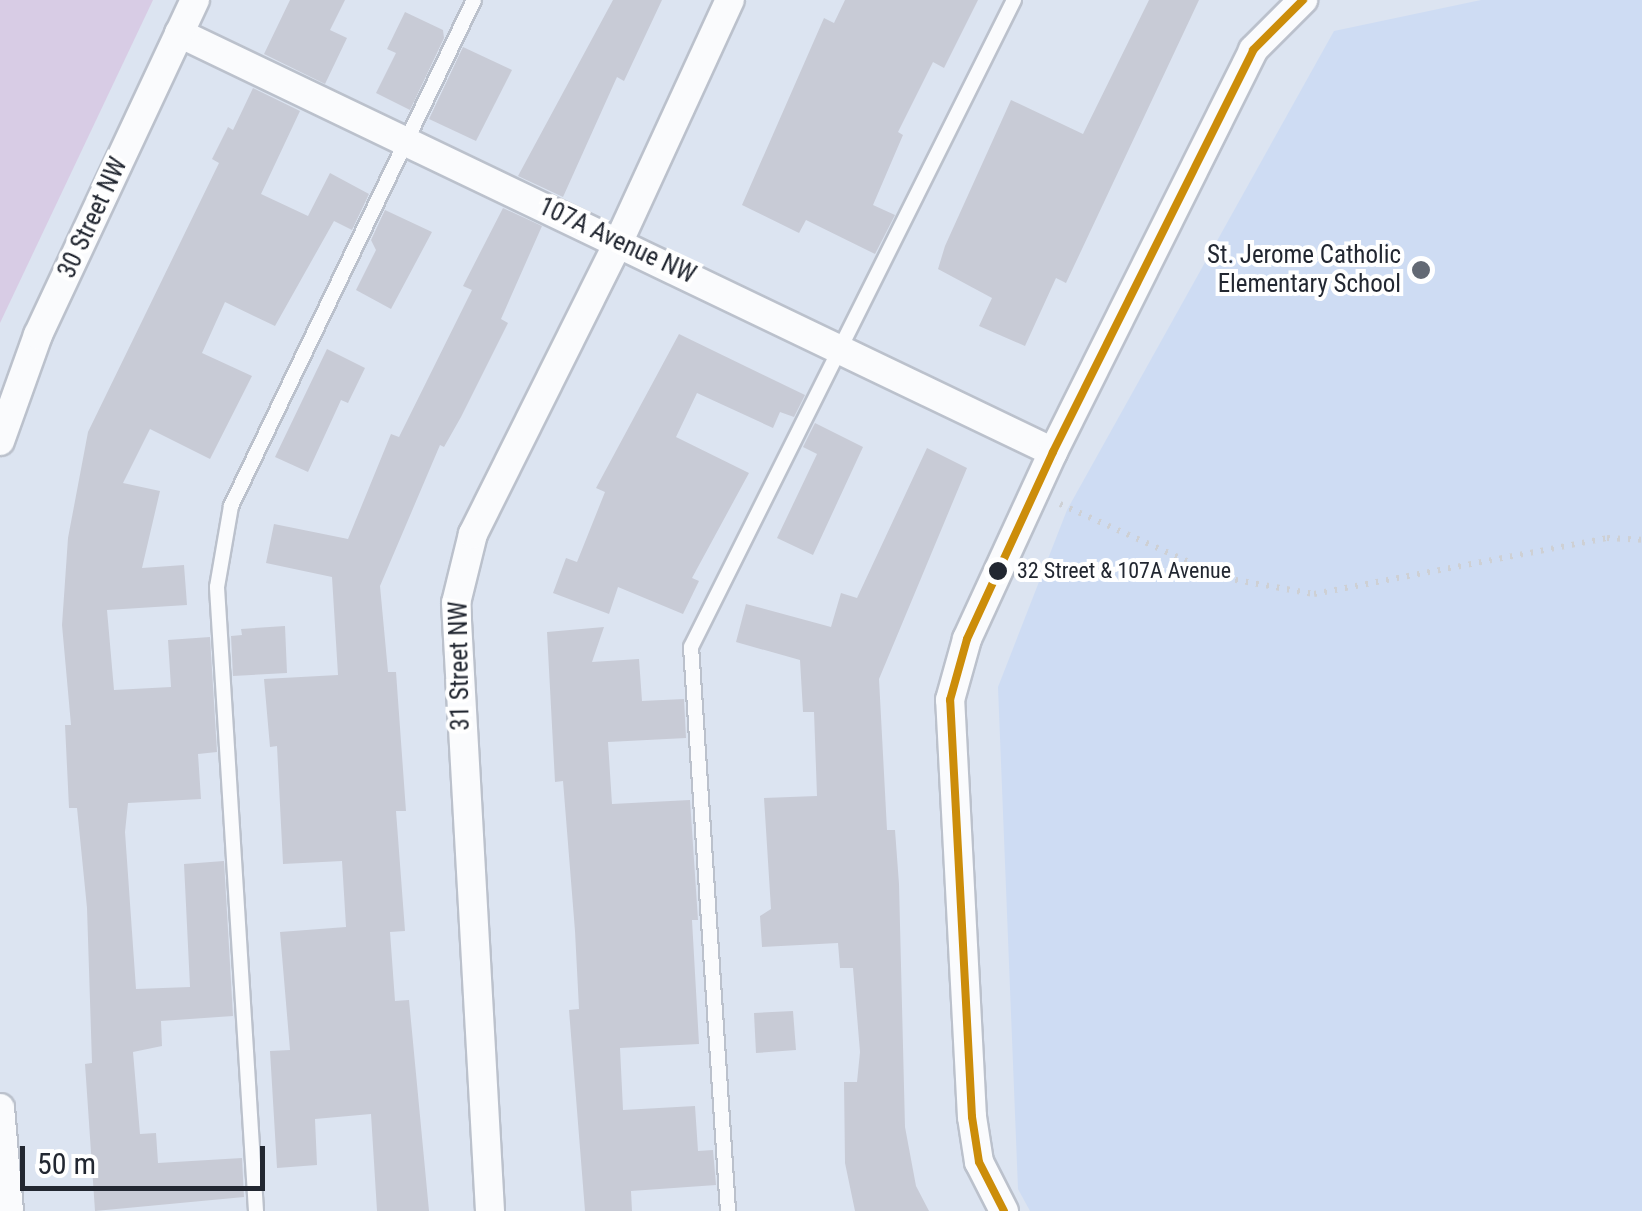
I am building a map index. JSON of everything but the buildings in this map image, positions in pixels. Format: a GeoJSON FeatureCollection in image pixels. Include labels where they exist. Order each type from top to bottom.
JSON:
{"type":"FeatureCollection","features":[{"type":"Feature","properties":{"kind":"street","name":"30 Street NW"},"geometry":{"type":"LineString","coordinates":[[0,441],[38,335],[195,0]]}},
{"type":"Feature","properties":{"kind":"street","name":"31 Street NW"},"geometry":{"type":"LineString","coordinates":[[490,1211],[456,603],[473,534],[619,241],[730,0]]}},
{"type":"Feature","properties":{"kind":"street"},"geometry":{"type":"LineString","coordinates":[[1004,1211],[979,1162],[972,1117],[950,700],[967,639],[1053,452],[1253,50],[1303,0]]}},
{"type":"Feature","properties":{"kind":"street","name":"107A Avenue NW"},"geometry":{"type":"LineString","coordinates":[[179,33],[1053,452]]}},
{"type":"Feature","properties":{"kind":"street"},"geometry":{"type":"LineString","coordinates":[[0,1108],[8,1211]]}},
{"type":"Feature","properties":{"kind":"lane"},"geometry":{"type":"LineString","coordinates":[[256,1211],[217,587],[230,506],[474,0]]}},
{"type":"Feature","properties":{"kind":"lane"},"geometry":{"type":"LineString","coordinates":[[728,1211],[692,647],[836,347],[1014,0]]}},
{"type":"Feature","properties":{"kind":"path"},"geometry":{"type":"LineString","coordinates":[[1036,494],[1225,578],[1297,593],[1607,538],[1642,540]]}},
{"type":"Feature","properties":{"kind":"shaded area"},"geometry":{"type":"Polygon","coordinates":[[[0,0],[153,0],[0,323],[0,0]]]}},
{"type":"Feature","properties":{"kind":"shaded area"},"geometry":{"type":"Polygon","coordinates":[[[1481,0],[1642,0],[1642,1211],[1030,1211],[1018,1189],[998,687],[1067,510],[1334,31],[1481,0]]]}},
{"type":"Feature","properties":{"kind":"transit line"},"geometry":{"type":"LineString","coordinates":[[1004,1211],[979,1162],[972,1117],[950,700],[967,639],[1053,452],[1253,50],[1303,0]]}},
{"type":"Feature","properties":{"kind":"place","name":"St. Jerome Catholic Elementary School"},"geometry":{"type":"Point","coordinates":[1421,270]}},
{"type":"Feature","properties":{"kind":"place","name":"32 Street & 107A Avenue"},"geometry":{"type":"Point","coordinates":[998,571]}}]}
